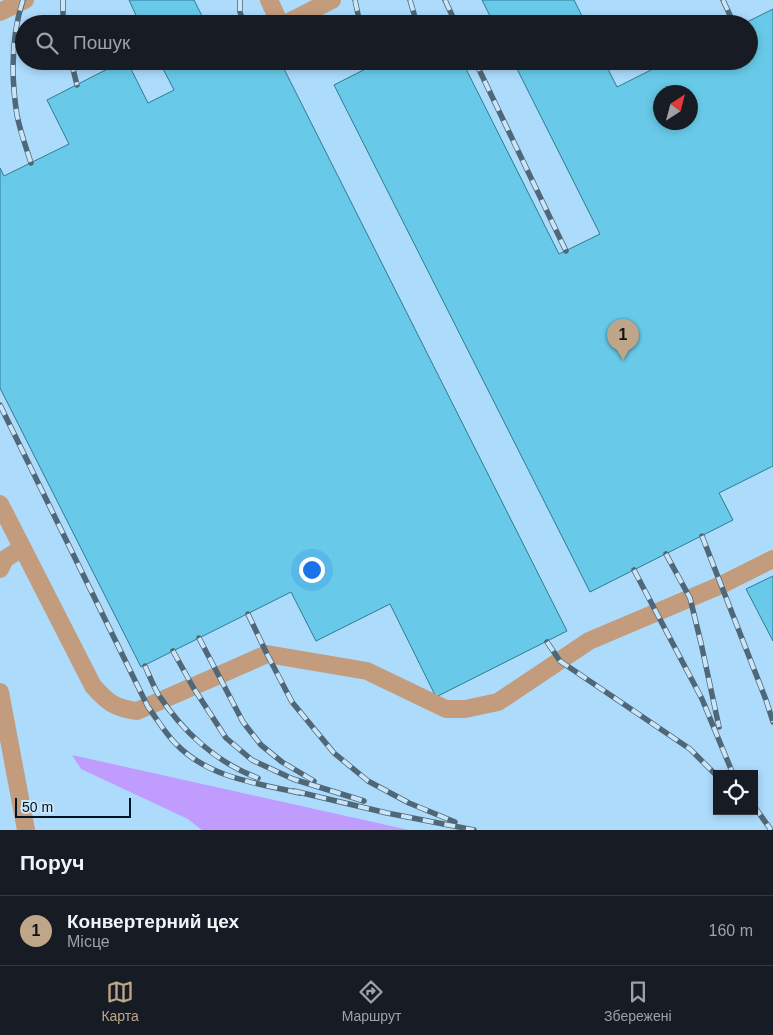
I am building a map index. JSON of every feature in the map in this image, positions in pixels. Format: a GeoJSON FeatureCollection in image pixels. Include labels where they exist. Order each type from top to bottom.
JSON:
{"type":"FeatureCollection","features":[{"type":"Feature","properties":{"kind":"lane"},"geometry":{"type":"LineString","coordinates":[[0,12],[25,0]]}},
{"type":"Feature","properties":{"kind":"lane"},"geometry":{"type":"LineString","coordinates":[[269,0],[276,15]]}},
{"type":"Feature","properties":{"kind":"lane"},"geometry":{"type":"LineString","coordinates":[[302,15],[332,0]]}},
{"type":"Feature","properties":{"kind":"lane"},"geometry":{"type":"LineString","coordinates":[[0,504],[93,686],[105,700],[120,708],[138,711],[267,654],[367,671],[446,709],[465,709],[498,702],[590,640],[721,585],[773,559]]}},
{"type":"Feature","properties":{"kind":"lane"},"geometry":{"type":"LineString","coordinates":[[0,569],[5,559],[22,548]]}},
{"type":"Feature","properties":{"kind":"lane"},"geometry":{"type":"LineString","coordinates":[[0,692],[26,830]]}},
{"type":"Feature","properties":{"kind":"shaded area"},"geometry":{"type":"Polygon","coordinates":[[[0,0],[773,0],[773,830],[0,830],[0,0]]]}},
{"type":"Feature","properties":{"kind":"shaded area"},"geometry":{"type":"Polygon","coordinates":[[[72,755],[409,830],[202,830],[188,819],[81,769],[72,755]]]}},
{"type":"Feature","properties":{"kind":"building"},"geometry":{"type":"Polygon","coordinates":[[[129,0],[194,0],[202,15],[136,15],[129,0]]]}},
{"type":"Feature","properties":{"kind":"building"},"geometry":{"type":"Polygon","coordinates":[[[482,0],[574,0],[582,15],[490,15],[482,0]]]}},
{"type":"Feature","properties":{"kind":"building"},"geometry":{"type":"Polygon","coordinates":[[[773,9],[773,466],[719,493],[733,520],[590,592],[334,85],[363,70],[467,70],[559,254],[600,234],[518,70],[608,70],[617,87],[651,70],[758,70],[758,16],[773,9]]]}},
{"type":"Feature","properties":{"kind":"building"},"geometry":{"type":"Polygon","coordinates":[[[105,70],[132,70],[148,103],[174,90],[164,70],[285,70],[567,631],[436,697],[390,604],[316,641],[291,592],[141,667],[0,388],[0,168],[4,176],[69,144],[47,100],[105,70]]]}},
{"type":"Feature","properties":{"kind":"building"},"geometry":{"type":"Polygon","coordinates":[[[773,576],[773,641],[746,589],[773,576]]]}},
{"type":"Feature","properties":{"kind":"railway"},"geometry":{"type":"LineString","coordinates":[[19,15],[23,0]]}},
{"type":"Feature","properties":{"kind":"railway"},"geometry":{"type":"LineString","coordinates":[[63,0],[63,15]]}},
{"type":"Feature","properties":{"kind":"railway"},"geometry":{"type":"LineString","coordinates":[[240,0],[241,15]]}},
{"type":"Feature","properties":{"kind":"railway"},"geometry":{"type":"LineString","coordinates":[[355,0],[358,15]]}},
{"type":"Feature","properties":{"kind":"railway"},"geometry":{"type":"LineString","coordinates":[[410,0],[414,15]]}},
{"type":"Feature","properties":{"kind":"railway"},"geometry":{"type":"LineString","coordinates":[[445,0],[452,15]]}},
{"type":"Feature","properties":{"kind":"railway"},"geometry":{"type":"LineString","coordinates":[[723,0],[730,15]]}},
{"type":"Feature","properties":{"kind":"railway"},"geometry":{"type":"LineString","coordinates":[[15,36],[13,57],[15,101],[21,133],[31,163]]}},
{"type":"Feature","properties":{"kind":"railway"},"geometry":{"type":"LineString","coordinates":[[73,70],[77,85]]}},
{"type":"Feature","properties":{"kind":"railway"},"geometry":{"type":"LineString","coordinates":[[479,70],[566,251]]}},
{"type":"Feature","properties":{"kind":"railway"},"geometry":{"type":"LineString","coordinates":[[0,405],[148,707],[168,735],[189,755],[203,765],[218,772],[250,782],[300,793]]}},
{"type":"Feature","properties":{"kind":"railway"},"geometry":{"type":"LineString","coordinates":[[702,536],[773,722]]}},
{"type":"Feature","properties":{"kind":"railway"},"geometry":{"type":"LineString","coordinates":[[666,554],[690,598],[719,727]]}},
{"type":"Feature","properties":{"kind":"railway"},"geometry":{"type":"LineString","coordinates":[[634,570],[702,699],[731,770]]}},
{"type":"Feature","properties":{"kind":"railway"},"geometry":{"type":"LineString","coordinates":[[248,614],[292,702],[334,753],[368,781],[409,803],[455,822]]}},
{"type":"Feature","properties":{"kind":"railway"},"geometry":{"type":"LineString","coordinates":[[199,638],[243,722],[261,745],[282,762],[314,781]]}},
{"type":"Feature","properties":{"kind":"railway"},"geometry":{"type":"LineString","coordinates":[[547,642],[560,661],[690,749],[713,772]]}},
{"type":"Feature","properties":{"kind":"railway"},"geometry":{"type":"LineString","coordinates":[[173,651],[193,687],[226,738],[252,760],[293,779],[364,801]]}},
{"type":"Feature","properties":{"kind":"railway"},"geometry":{"type":"LineString","coordinates":[[145,666],[158,694],[189,733],[228,764],[258,778]]}},
{"type":"Feature","properties":{"kind":"railway"},"geometry":{"type":"LineString","coordinates":[[294,791],[387,813],[474,830]]}},
{"type":"Feature","properties":{"kind":"railway"},"geometry":{"type":"LineString","coordinates":[[758,812],[771,830]]}},
{"type":"Feature","properties":{"kind":"place","name":"Конвертерний цех"},"geometry":{"type":"Point","coordinates":[623,360]}}]}
